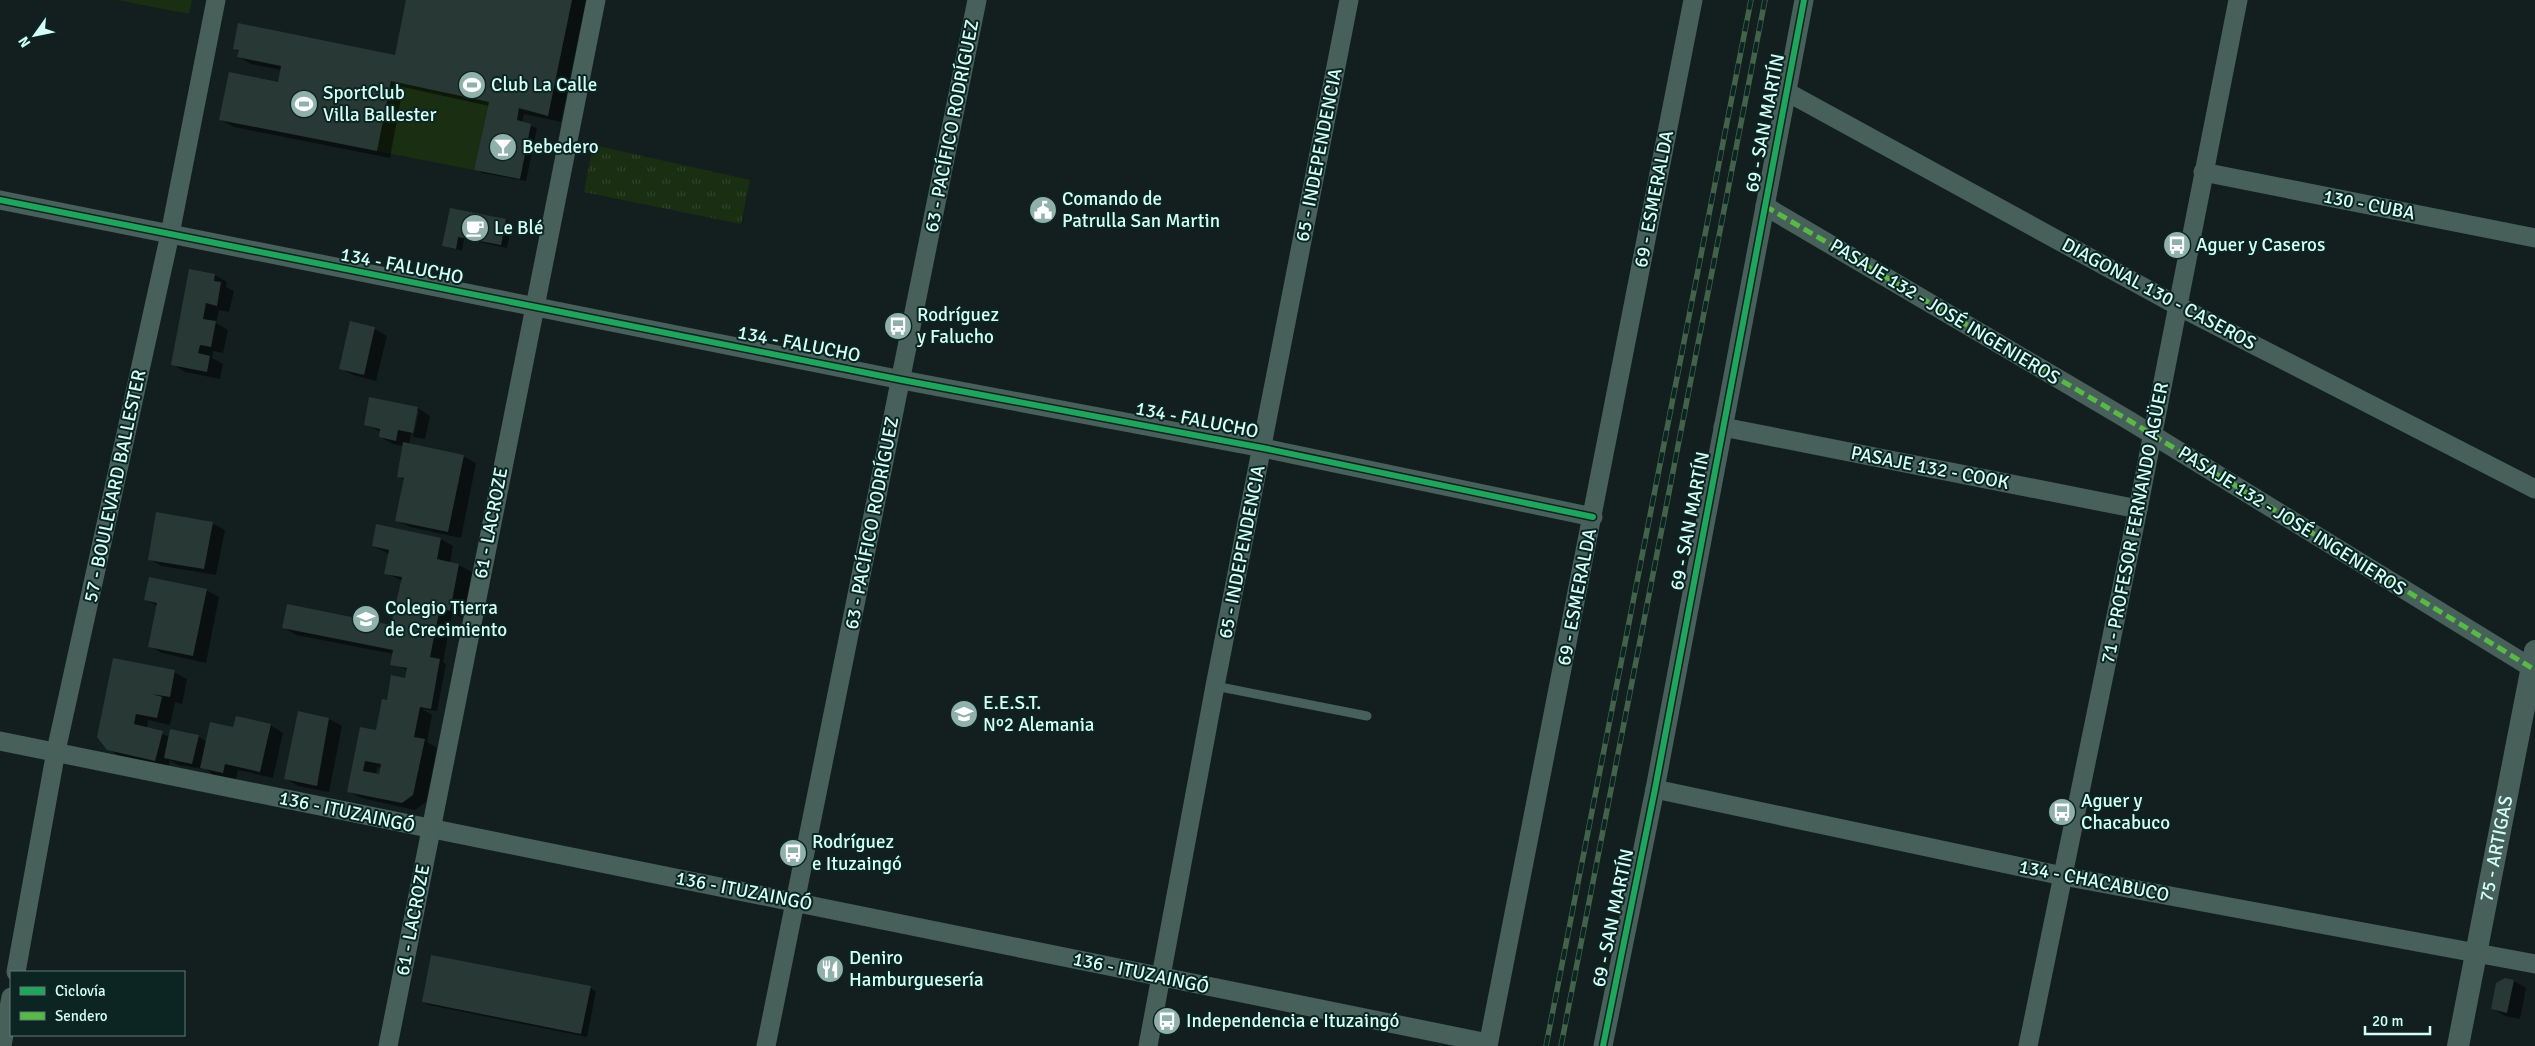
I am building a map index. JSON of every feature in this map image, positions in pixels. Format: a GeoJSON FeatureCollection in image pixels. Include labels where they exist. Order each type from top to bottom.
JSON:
{"type":"FeatureCollection","features":[{"type":"Feature","properties":{"kind":"street","name":"57 - BOULEVARD BALLESTER"},"geometry":{"type":"LineString","coordinates":[[16,971],[56,752],[170,234],[216,0]]}},
{"type":"Feature","properties":{"kind":"street","name":"61 - LACROZE"},"geometry":{"type":"LineString","coordinates":[[388,1046],[596,0]]}},
{"type":"Feature","properties":{"kind":"street","name":"63 - PACÍFICO RODRÍGUEZ"},"geometry":{"type":"LineString","coordinates":[[766,1046],[902,380],[977,0]]}},
{"type":"Feature","properties":{"kind":"street","name":"65 - INDEPENDENCIA"},"geometry":{"type":"LineString","coordinates":[[1148,1046],[1215,686],[1349,0]]}},
{"type":"Feature","properties":{"kind":"street","name":"69 - ESMERALDA"},"geometry":{"type":"LineString","coordinates":[[1488,1044],[1593,517],[1692,0]]}},
{"type":"Feature","properties":{"kind":"street","name":"69 - SAN MARTÍN"},"geometry":{"type":"LineString","coordinates":[[1602,1046],[1655,789],[1804,0]]}},
{"type":"Feature","properties":{"kind":"street","name":"71 - PROFESOR FERNANDO AGÜER"},"geometry":{"type":"LineString","coordinates":[[2028,1046],[2153,435],[2238,0]]}},
{"type":"Feature","properties":{"kind":"street","name":"DIAGONAL 130 - CASEROS"},"geometry":{"type":"LineString","coordinates":[[1787,92],[2178,306],[2535,489]]}},
{"type":"Feature","properties":{"kind":"street","name":"130 - CUBA"},"geometry":{"type":"LineString","coordinates":[[2203,172],[2535,238]]}},
{"type":"Feature","properties":{"kind":"street","name":"134 - FALUCHO"},"geometry":{"type":"LineString","coordinates":[[0,200],[902,380],[1263,448],[1593,517]]}},
{"type":"Feature","properties":{"kind":"street","name":"PASAJE 132 - JOSÉ INGENIEROS"},"geometry":{"type":"LineString","coordinates":[[1765,206],[2534,663]]}},
{"type":"Feature","properties":{"kind":"street","name":"PASAJE 132 - COOK"},"geometry":{"type":"LineString","coordinates":[[1723,427],[2138,509]]}},
{"type":"Feature","properties":{"kind":"street","name":"75 - ARTIGAS"},"geometry":{"type":"LineString","coordinates":[[2458,1046],[2534,663]]}},
{"type":"Feature","properties":{"kind":"street","name":"136 - ITUZAINGÓ"},"geometry":{"type":"LineString","coordinates":[[0,741],[795,901],[1488,1044]]}},
{"type":"Feature","properties":{"kind":"street","name":"134 - CHACABUCO"},"geometry":{"type":"LineString","coordinates":[[1655,789],[2063,876],[2535,964]]}},
{"type":"Feature","properties":{"kind":"street"},"geometry":{"type":"LineString","coordinates":[[2,1046],[10,1002]]}},
{"type":"Feature","properties":{"kind":"lane"},"geometry":{"type":"LineString","coordinates":[[1215,686],[1367,716]]}},
{"type":"Feature","properties":{"kind":"green space"},"geometry":{"type":"Polygon","coordinates":[[[117,0],[192,0],[189,14],[117,0]]]}},
{"type":"Feature","properties":{"kind":"green space","name":"Club La Calle"},"geometry":{"type":"Polygon","coordinates":[[[406,0],[572,0],[548,116],[489,102],[474,170],[377,151],[406,0]]]}},
{"type":"Feature","properties":{"kind":"green space"},"geometry":{"type":"Polygon","coordinates":[[[593,145],[750,180],[741,224],[584,192],[593,145]]]}},
{"type":"Feature","properties":{"kind":"building"},"geometry":{"type":"Polygon","coordinates":[[[406,0],[572,0],[548,116],[519,108],[517,120],[531,124],[520,179],[474,170],[489,102],[391,81],[377,151],[219,120],[229,72],[278,82],[281,66],[237,57],[239,50],[233,49],[238,23],[395,55],[406,0]]]}},
{"type":"Feature","properties":{"kind":"building","name":"Le Blé"},"geometry":{"type":"Polygon","coordinates":[[[450,208],[506,219],[501,245],[458,237],[456,249],[442,246],[450,208]]]}},
{"type":"Feature","properties":{"kind":"building"},"geometry":{"type":"Polygon","coordinates":[[[189,269],[215,274],[214,281],[221,282],[217,306],[206,303],[203,319],[216,321],[211,347],[200,345],[198,353],[210,356],[207,372],[171,365],[189,269]]]}},
{"type":"Feature","properties":{"kind":"building"},"geometry":{"type":"Polygon","coordinates":[[[350,321],[375,327],[364,375],[339,369],[350,321]]]}},
{"type":"Feature","properties":{"kind":"building"},"geometry":{"type":"Polygon","coordinates":[[[369,397],[418,407],[413,433],[398,430],[396,441],[379,437],[380,429],[364,425],[369,397]]]}},
{"type":"Feature","properties":{"kind":"building"},"geometry":{"type":"Polygon","coordinates":[[[403,442],[464,455],[448,532],[395,521],[404,478],[397,477],[403,442]]]}},
{"type":"Feature","properties":{"kind":"building"},"geometry":{"type":"Polygon","coordinates":[[[156,512],[213,522],[204,569],[148,560],[156,512]]]}},
{"type":"Feature","properties":{"kind":"building"},"geometry":{"type":"Polygon","coordinates":[[[376,524],[441,538],[437,559],[459,564],[450,611],[440,608],[430,657],[440,659],[431,709],[420,707],[414,737],[425,739],[413,795],[402,803],[347,792],[360,727],[376,730],[382,699],[387,700],[391,675],[405,678],[407,668],[390,665],[393,650],[282,628],[287,604],[391,625],[402,577],[384,574],[389,550],[372,546],[376,524]],[[365,761],[363,771],[379,774],[381,764],[365,761]]]}},
{"type":"Feature","properties":{"kind":"building"},"geometry":{"type":"Polygon","coordinates":[[[149,577],[207,589],[193,656],[148,647],[157,603],[144,600],[149,577]]]}},
{"type":"Feature","properties":{"kind":"building"},"geometry":{"type":"Polygon","coordinates":[[[113,658],[175,670],[170,697],[152,694],[162,697],[157,718],[136,714],[134,724],[163,731],[155,761],[107,750],[97,737],[113,658]]]}},
{"type":"Feature","properties":{"kind":"building"},"geometry":{"type":"Polygon","coordinates":[[[298,711],[329,718],[317,786],[284,779],[298,711]]]}},
{"type":"Feature","properties":{"kind":"building"},"geometry":{"type":"Polygon","coordinates":[[[236,716],[271,724],[260,772],[225,764],[223,773],[200,768],[210,722],[233,727],[236,716]]]}},
{"type":"Feature","properties":{"kind":"building"},"geometry":{"type":"Polygon","coordinates":[[[170,729],[199,735],[192,764],[164,758],[170,729]]]}},
{"type":"Feature","properties":{"kind":"building"},"geometry":{"type":"Polygon","coordinates":[[[431,955],[591,986],[581,1034],[422,1002],[431,955]]]}},
{"type":"Feature","properties":{"kind":"building"},"geometry":{"type":"Polygon","coordinates":[[[2505,978],[2514,980],[2507,1013],[2491,1009],[2496,983],[2505,978]]]}},
{"type":"Feature","properties":{"kind":"railway"},"geometry":{"type":"LineString","coordinates":[[1546,1046],[1751,0]]}},
{"type":"Feature","properties":{"kind":"railway"},"geometry":{"type":"LineString","coordinates":[[1561,1046],[1765,0]]}},
{"type":"Feature","properties":{"kind":"marked path"},"geometry":{"type":"LineString","coordinates":[[1765,206],[2130,421],[2535,670]]}},
{"type":"Feature","properties":{"kind":"cycle path"},"geometry":{"type":"LineString","coordinates":[[1603,1046],[1655,789],[1804,0]]}},
{"type":"Feature","properties":{"kind":"cycle path"},"geometry":{"type":"LineString","coordinates":[[0,200],[902,380],[1263,448],[1593,517]]}},
{"type":"Feature","properties":{"kind":"place","name":"Club La Calle"},"geometry":{"type":"Point","coordinates":[472,85]}},
{"type":"Feature","properties":{"kind":"place","name":"SportClub Villa Ballester"},"geometry":{"type":"Point","coordinates":[304,104]}},
{"type":"Feature","properties":{"kind":"place","name":"Bebedero"},"geometry":{"type":"Point","coordinates":[503,147]}},
{"type":"Feature","properties":{"kind":"place","name":"Comando de Patrulla San Martin"},"geometry":{"type":"Point","coordinates":[1043,210]}},
{"type":"Feature","properties":{"kind":"place","name":"Le Blé"},"geometry":{"type":"Point","coordinates":[475,228]}},
{"type":"Feature","properties":{"kind":"place","name":"Aguer y Caseros"},"geometry":{"type":"Point","coordinates":[2177,245]}},
{"type":"Feature","properties":{"kind":"place","name":"Rodríguez y Falucho"},"geometry":{"type":"Point","coordinates":[898,326]}},
{"type":"Feature","properties":{"kind":"place","name":"Colegio Tierra de Crecimiento"},"geometry":{"type":"Point","coordinates":[366,619]}},
{"type":"Feature","properties":{"kind":"place","name":"E.E.S.T. Nº2 Alemania"},"geometry":{"type":"Point","coordinates":[964,714]}},
{"type":"Feature","properties":{"kind":"place","name":"Aguer y Chacabuco"},"geometry":{"type":"Point","coordinates":[2062,812]}},
{"type":"Feature","properties":{"kind":"place","name":"Rodríguez e Ituzaingó"},"geometry":{"type":"Point","coordinates":[793,853]}},
{"type":"Feature","properties":{"kind":"place","name":"Deniro Hamburguesería"},"geometry":{"type":"Point","coordinates":[830,969]}},
{"type":"Feature","properties":{"kind":"place","name":"Independencia e Ituzaingó"},"geometry":{"type":"Point","coordinates":[1167,1021]}}]}
